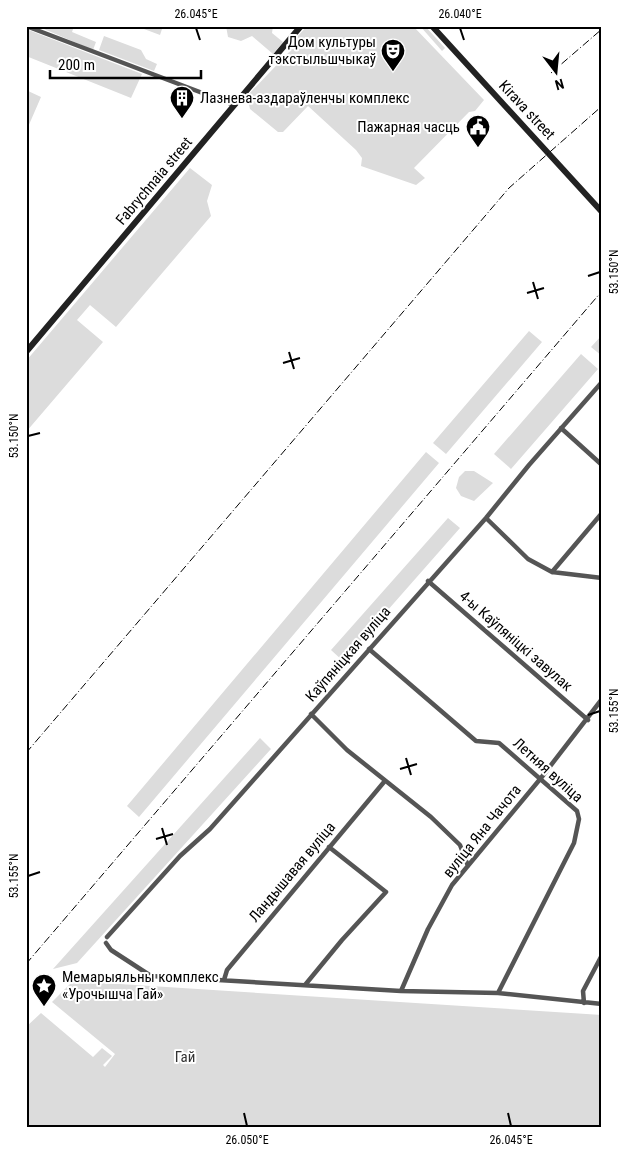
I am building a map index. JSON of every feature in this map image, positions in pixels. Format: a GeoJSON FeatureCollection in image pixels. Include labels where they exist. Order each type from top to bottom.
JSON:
{"type":"FeatureCollection","features":[{"type":"Feature","properties":{"kind":"main road","name":"Fabrychnaia street"},"geometry":{"type":"LineString","coordinates":[[26,352],[301,26]]}},
{"type":"Feature","properties":{"kind":"main road","name":"Kirava street"},"geometry":{"type":"LineString","coordinates":[[432,26],[602,212]]}},
{"type":"Feature","properties":{"kind":"street"},"geometry":{"type":"LineString","coordinates":[[26,26],[234,105]]}},
{"type":"Feature","properties":{"kind":"street","name":"Каўпяніцкая вуліца"},"geometry":{"type":"LineString","coordinates":[[107,937],[180,856],[210,829],[428,581],[486,518],[602,382]]}},
{"type":"Feature","properties":{"kind":"street"},"geometry":{"type":"LineString","coordinates":[[561,428],[602,465]]}},
{"type":"Feature","properties":{"kind":"street"},"geometry":{"type":"LineString","coordinates":[[552,572],[602,513]]}},
{"type":"Feature","properties":{"kind":"street"},"geometry":{"type":"LineString","coordinates":[[486,518],[528,559],[552,572],[602,578]]}},
{"type":"Feature","properties":{"kind":"street","name":"4-ы Каўпяніцкі завулак"},"geometry":{"type":"LineString","coordinates":[[428,581],[588,720]]}},
{"type":"Feature","properties":{"kind":"street","name":"Летняя вуліца"},"geometry":{"type":"LineString","coordinates":[[369,649],[476,741],[500,742],[577,811],[579,819],[574,843],[498,993]]}},
{"type":"Feature","properties":{"kind":"street","name":"вуліца Яна Чачота"},"geometry":{"type":"LineString","coordinates":[[401,991],[428,929],[452,885],[588,720],[602,699]]}},
{"type":"Feature","properties":{"kind":"street"},"geometry":{"type":"LineString","coordinates":[[597,706],[602,710]]}},
{"type":"Feature","properties":{"kind":"street"},"geometry":{"type":"LineString","coordinates":[[311,714],[346,750],[384,782],[431,817],[460,845],[468,866]]}},
{"type":"Feature","properties":{"kind":"street","name":"Ландышавая вуліца"},"geometry":{"type":"LineString","coordinates":[[224,980],[227,970],[384,782]]}},
{"type":"Feature","properties":{"kind":"street"},"geometry":{"type":"LineString","coordinates":[[305,985],[342,940],[386,892],[329,847]]}},
{"type":"Feature","properties":{"kind":"street"},"geometry":{"type":"LineString","coordinates":[[106,943],[111,950],[151,976],[401,991],[498,993],[602,1004]]}},
{"type":"Feature","properties":{"kind":"street"},"geometry":{"type":"LineString","coordinates":[[584,1003],[583,991],[602,955]]}},
{"type":"Feature","properties":{"kind":"green space"},"geometry":{"type":"Polygon","coordinates":[[[37,26],[74,26],[72,32],[96,42],[93,50],[37,26]]]}},
{"type":"Feature","properties":{"kind":"green space"},"geometry":{"type":"Polygon","coordinates":[[[136,26],[163,26],[160,35],[136,26]]]}},
{"type":"Feature","properties":{"kind":"green space"},"geometry":{"type":"Polygon","coordinates":[[[226,26],[273,26],[272,33],[283,42],[273,54],[252,36],[241,41],[228,37],[226,26]]]}},
{"type":"Feature","properties":{"kind":"green space"},"geometry":{"type":"Polygon","coordinates":[[[307,26],[413,26],[484,100],[475,111],[469,112],[414,168],[425,178],[416,185],[361,166],[362,158],[356,150],[308,106],[283,132],[278,132],[250,109],[247,96],[291,50],[288,47],[307,26]]]}},
{"type":"Feature","properties":{"kind":"green space"},"geometry":{"type":"Polygon","coordinates":[[[420,26],[425,26],[445,48],[442,51],[420,26]]]}},
{"type":"Feature","properties":{"kind":"green space"},"geometry":{"type":"Polygon","coordinates":[[[26,29],[142,74],[131,98],[26,56],[26,29]]]}},
{"type":"Feature","properties":{"kind":"green space"},"geometry":{"type":"Polygon","coordinates":[[[104,36],[141,50],[146,59],[157,64],[154,71],[99,50],[104,36]]]}},
{"type":"Feature","properties":{"kind":"green space"},"geometry":{"type":"Polygon","coordinates":[[[26,90],[41,97],[28,127],[26,126],[26,90]]]}},
{"type":"Feature","properties":{"kind":"green space"},"geometry":{"type":"Polygon","coordinates":[[[190,168],[212,185],[207,201],[211,216],[116,327],[90,305],[77,320],[103,342],[26,432],[26,361],[190,168]]]}},
{"type":"Feature","properties":{"kind":"green space"},"geometry":{"type":"Polygon","coordinates":[[[529,331],[542,342],[446,454],[433,443],[529,331]]]}},
{"type":"Feature","properties":{"kind":"green space"},"geometry":{"type":"Polygon","coordinates":[[[602,335],[602,356],[591,347],[602,335]]]}},
{"type":"Feature","properties":{"kind":"green space"},"geometry":{"type":"Polygon","coordinates":[[[581,354],[598,369],[511,469],[494,454],[581,354]]]}},
{"type":"Feature","properties":{"kind":"green space"},"geometry":{"type":"Polygon","coordinates":[[[426,452],[439,463],[139,817],[127,806],[426,452]]]}},
{"type":"Feature","properties":{"kind":"green space"},"geometry":{"type":"Polygon","coordinates":[[[465,471],[474,471],[493,483],[474,501],[461,496],[456,488],[459,477],[465,471]]]}},
{"type":"Feature","properties":{"kind":"green space"},"geometry":{"type":"Polygon","coordinates":[[[448,518],[460,528],[343,661],[331,650],[448,518]]]}},
{"type":"Feature","properties":{"kind":"green space"},"geometry":{"type":"Polygon","coordinates":[[[260,738],[271,749],[77,963],[53,969],[260,738]]]}},
{"type":"Feature","properties":{"kind":"green space","name":"Гай"},"geometry":{"type":"Polygon","coordinates":[[[73,981],[602,1015],[602,1127],[26,1127],[26,1027],[41,1013],[93,1057],[102,1048],[112,1056],[103,1065],[105,1067],[115,1054],[52,1002],[73,981]]]}},
{"type":"Feature","properties":{"kind":"railway"},"geometry":{"type":"LineString","coordinates":[[551,73],[602,29]]}},
{"type":"Feature","properties":{"kind":"railway"},"geometry":{"type":"LineString","coordinates":[[26,753],[509,188],[602,106]]}},
{"type":"Feature","properties":{"kind":"railway"},"geometry":{"type":"LineString","coordinates":[[26,964],[602,291]]}},
{"type":"Feature","properties":{"kind":"place","name":"Дом культуры тэкстыльшчыкаў"},"geometry":{"type":"Point","coordinates":[393,72]}},
{"type":"Feature","properties":{"kind":"place","name":"Лазнева-аздараўленчы комплекс"},"geometry":{"type":"Point","coordinates":[182,119]}},
{"type":"Feature","properties":{"kind":"place","name":"Пажарная часць"},"geometry":{"type":"Point","coordinates":[478,148]}},
{"type":"Feature","properties":{"kind":"place","name":"Мемарыяльны комплекс «Урочышча Гай»"},"geometry":{"type":"Point","coordinates":[44,1007]}}]}
